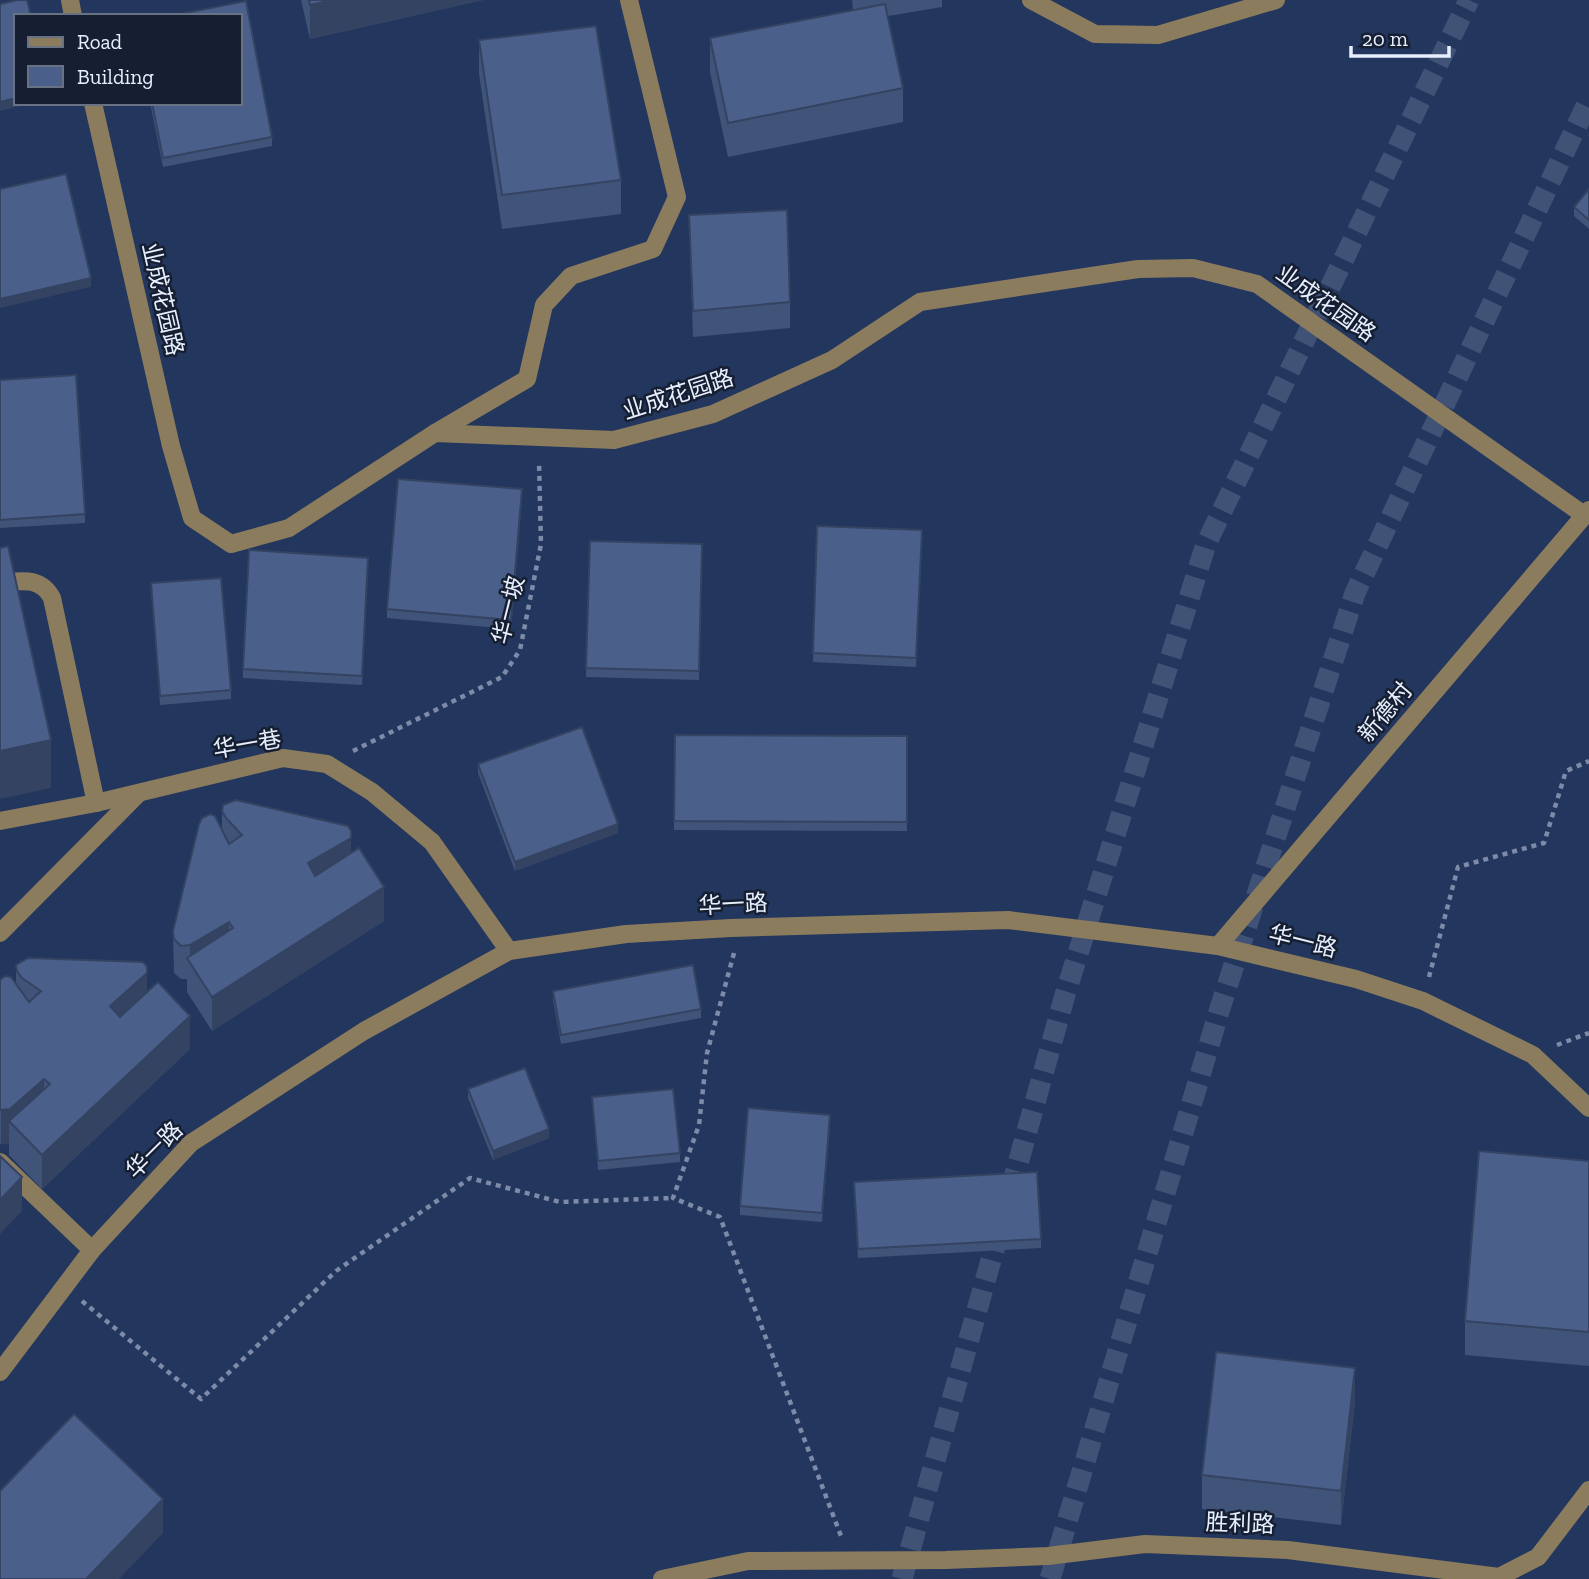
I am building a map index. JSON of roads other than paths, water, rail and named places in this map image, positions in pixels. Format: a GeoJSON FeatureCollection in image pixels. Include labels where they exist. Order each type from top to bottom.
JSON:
{"type":"FeatureCollection","features":[{"type":"Feature","properties":{"kind":"street"},"geometry":{"type":"LineString","coordinates":[[435,433],[527,379],[544,305],[571,276],[653,249],[677,197],[629,0]]}},
{"type":"Feature","properties":{"kind":"street"},"geometry":{"type":"LineString","coordinates":[[1031,0],[1095,34],[1158,35],[1276,0]]}},
{"type":"Feature","properties":{"kind":"street","name":"业成花园路"},"geometry":{"type":"LineString","coordinates":[[93,105],[171,446],[192,518],[232,544],[289,528],[435,433],[614,440],[713,414],[832,359],[919,302],[1138,270],[1193,268],[1257,284],[1587,512]]}},
{"type":"Feature","properties":{"kind":"street","name":"新德村"},"geometry":{"type":"LineString","coordinates":[[1218,946],[1587,512]]}},
{"type":"Feature","properties":{"kind":"street"},"geometry":{"type":"LineString","coordinates":[[0,583],[29,580],[47,590],[52,598],[96,803]]}},
{"type":"Feature","properties":{"kind":"street","name":"华一巷"},"geometry":{"type":"LineString","coordinates":[[0,821],[96,803],[283,758],[327,764],[372,792],[432,842],[509,951]]}},
{"type":"Feature","properties":{"kind":"street"},"geometry":{"type":"LineString","coordinates":[[0,933],[139,793]]}},
{"type":"Feature","properties":{"kind":"street","name":"华一路"},"geometry":{"type":"LineString","coordinates":[[0,1373],[92,1250],[191,1143],[364,1031],[509,951],[626,934],[731,928],[1008,920],[1218,946],[1356,979],[1423,1001],[1533,1055],[1589,1108]]}},
{"type":"Feature","properties":{"kind":"street"},"geometry":{"type":"LineString","coordinates":[[0,1162],[92,1250]]}},
{"type":"Feature","properties":{"kind":"street","name":"胜利路"},"geometry":{"type":"LineString","coordinates":[[662,1579],[748,1561],[946,1560],[1048,1556],[1145,1544],[1287,1549],[1499,1577],[1538,1557],[1589,1490]]}},
{"type":"Feature","properties":{"kind":"tunnel"},"geometry":{"type":"LineString","coordinates":[[902,1579],[1065,995],[1206,544],[1469,0]]}},
{"type":"Feature","properties":{"kind":"tunnel"},"geometry":{"type":"LineString","coordinates":[[1050,1579],[1221,1005],[1355,593],[1589,100]]}}]}
